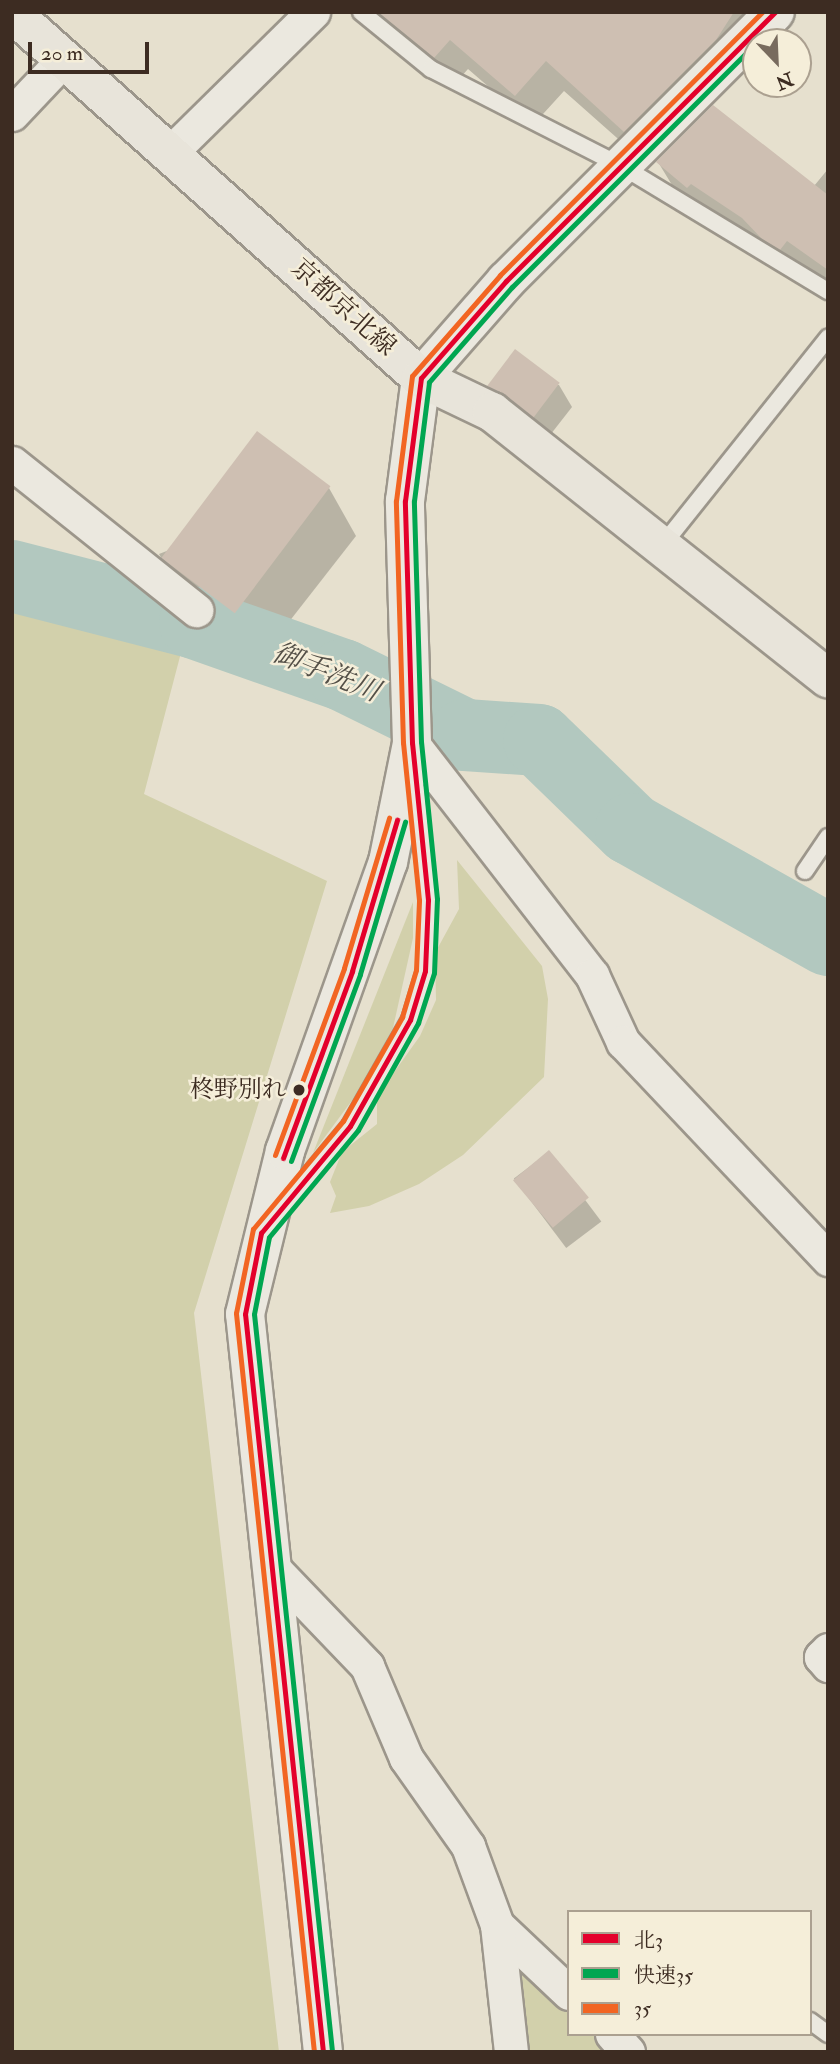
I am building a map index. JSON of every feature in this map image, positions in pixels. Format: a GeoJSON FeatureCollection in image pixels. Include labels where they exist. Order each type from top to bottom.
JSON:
{"type":"FeatureCollection","features":[{"type":"Feature","properties":{"kind":"main road","name":"京都京北線"},"geometry":{"type":"LineString","coordinates":[[12,13],[62,61],[170,153],[421,378],[492,412],[659,550],[828,678]]}},
{"type":"Feature","properties":{"kind":"street"},"geometry":{"type":"LineString","coordinates":[[170,153],[313,12]]}},
{"type":"Feature","properties":{"kind":"street"},"geometry":{"type":"LineString","coordinates":[[323,2052],[276,1571],[245,1314],[261,1233],[388,862],[412,743],[405,501],[421,378],[451,337],[775,12]]}},
{"type":"Feature","properties":{"kind":"street"},"geometry":{"type":"LineString","coordinates":[[12,114],[62,61]]}},
{"type":"Feature","properties":{"kind":"street"},"geometry":{"type":"LineString","coordinates":[[12,463],[196,610]]}},
{"type":"Feature","properties":{"kind":"street"},"geometry":{"type":"LineString","coordinates":[[412,743],[592,975],[623,1042],[828,1259]]}},
{"type":"Feature","properties":{"kind":"street"},"geometry":{"type":"LineString","coordinates":[[276,1571],[367,1666],[406,1758],[468,1846],[497,1925],[511,2052]]}},
{"type":"Feature","properties":{"kind":"street"},"geometry":{"type":"LineString","coordinates":[[828,1650],[821,1657],[828,1665]]}},
{"type":"Feature","properties":{"kind":"street"},"geometry":{"type":"LineString","coordinates":[[497,1925],[567,1991]]}},
{"type":"Feature","properties":{"kind":"street"},"geometry":{"type":"LineString","coordinates":[[614,2036],[628,2052]]}},
{"type":"Feature","properties":{"kind":"lane"},"geometry":{"type":"LineString","coordinates":[[361,12],[431,69],[623,167],[828,291]]}},
{"type":"Feature","properties":{"kind":"lane"},"geometry":{"type":"LineString","coordinates":[[659,550],[828,338]]}},
{"type":"Feature","properties":{"kind":"lane"},"geometry":{"type":"LineString","coordinates":[[261,1233],[350,1126],[410,1020],[425,971],[428,900],[412,743]]}},
{"type":"Feature","properties":{"kind":"lane"},"geometry":{"type":"LineString","coordinates":[[804,871],[828,837]]}},
{"type":"Feature","properties":{"kind":"lane"},"geometry":{"type":"LineString","coordinates":[[812,2022],[828,2034]]}},
{"type":"Feature","properties":{"kind":"shaded area"},"geometry":{"type":"Polygon","coordinates":[[[12,589],[183,645],[144,794],[327,881],[194,1313],[279,2052],[12,2052],[12,589]]]}},
{"type":"Feature","properties":{"kind":"shaded area"},"geometry":{"type":"Polygon","coordinates":[[[457,860],[542,966],[548,999],[544,1077],[463,1155],[419,1184],[369,1206],[330,1213],[336,1196],[330,1182],[342,1152],[377,1124],[377,1096],[420,1036],[436,1000],[435,953],[459,909],[457,860]]]}},
{"type":"Feature","properties":{"kind":"shaded area"},"geometry":{"type":"Polygon","coordinates":[[[413,902],[413,938],[393,1028],[359,1091],[313,1153],[413,902]]]}},
{"type":"Feature","properties":{"kind":"shaded area"},"geometry":{"type":"Polygon","coordinates":[[[500,1947],[567,2007],[567,2036],[599,2036],[616,2052],[511,2052],[500,1947]]]}},
{"type":"Feature","properties":{"kind":"building"},"geometry":{"type":"Polygon","coordinates":[[[378,12],[734,12],[716,40],[624,132],[546,61],[515,96],[450,40],[434,58],[378,12]]]}},
{"type":"Feature","properties":{"kind":"building"},"geometry":{"type":"Polygon","coordinates":[[[713,105],[828,195],[828,270],[787,241],[780,250],[762,239],[742,218],[691,184],[687,188],[656,162],[713,105]]]}},
{"type":"Feature","properties":{"kind":"building"},"geometry":{"type":"Polygon","coordinates":[[[515,349],[560,383],[532,419],[487,386],[515,349]]]}},
{"type":"Feature","properties":{"kind":"building"},"geometry":{"type":"Polygon","coordinates":[[[257,431],[330,486],[235,613],[161,558],[257,431]]]}},
{"type":"Feature","properties":{"kind":"building"},"geometry":{"type":"Polygon","coordinates":[[[549,1150],[589,1197],[553,1228],[513,1180],[549,1150]]]}},
{"type":"Feature","properties":{"kind":"waterway","name":"御手洗川"},"geometry":{"type":"LineString","coordinates":[[12,576],[195,623],[343,675],[465,735],[539,740],[631,829],[828,940]]}},
{"type":"Feature","properties":{"kind":"transit line","name":"35"},"geometry":{"type":"LineString","coordinates":[[314,2052],[236,1313],[253,1229],[343,1121],[402,1017],[416,970],[419,900],[403,743],[396,501],[412,376],[500,275],[762,12]]}},
{"type":"Feature","properties":{"kind":"transit line","name":"北3"},"geometry":{"type":"LineString","coordinates":[[323,2052],[245,1314],[261,1233],[350,1126],[410,1020],[425,971],[428,900],[412,743],[405,501],[421,378],[506,281],[775,12]]}},
{"type":"Feature","properties":{"kind":"transit line","name":"快速35"},"geometry":{"type":"LineString","coordinates":[[332,2051],[254,1314],[269,1237],[358,1130],[418,1023],[434,973],[437,899],[421,742],[414,501],[429,382],[512,287],[742,57]]}},
{"type":"Feature","properties":{"kind":"transit line","name":"35"},"geometry":{"type":"LineString","coordinates":[[275,1155],[344,968],[389,818]]}},
{"type":"Feature","properties":{"kind":"transit line","name":"北3"},"geometry":{"type":"LineString","coordinates":[[283,1158],[352,971],[397,820]]}},
{"type":"Feature","properties":{"kind":"transit line","name":"快速35"},"geometry":{"type":"LineString","coordinates":[[291,1161],[360,974],[405,822]]}},
{"type":"Feature","properties":{"kind":"place","name":"柊野別れ"},"geometry":{"type":"Point","coordinates":[299,1090]}}]}
